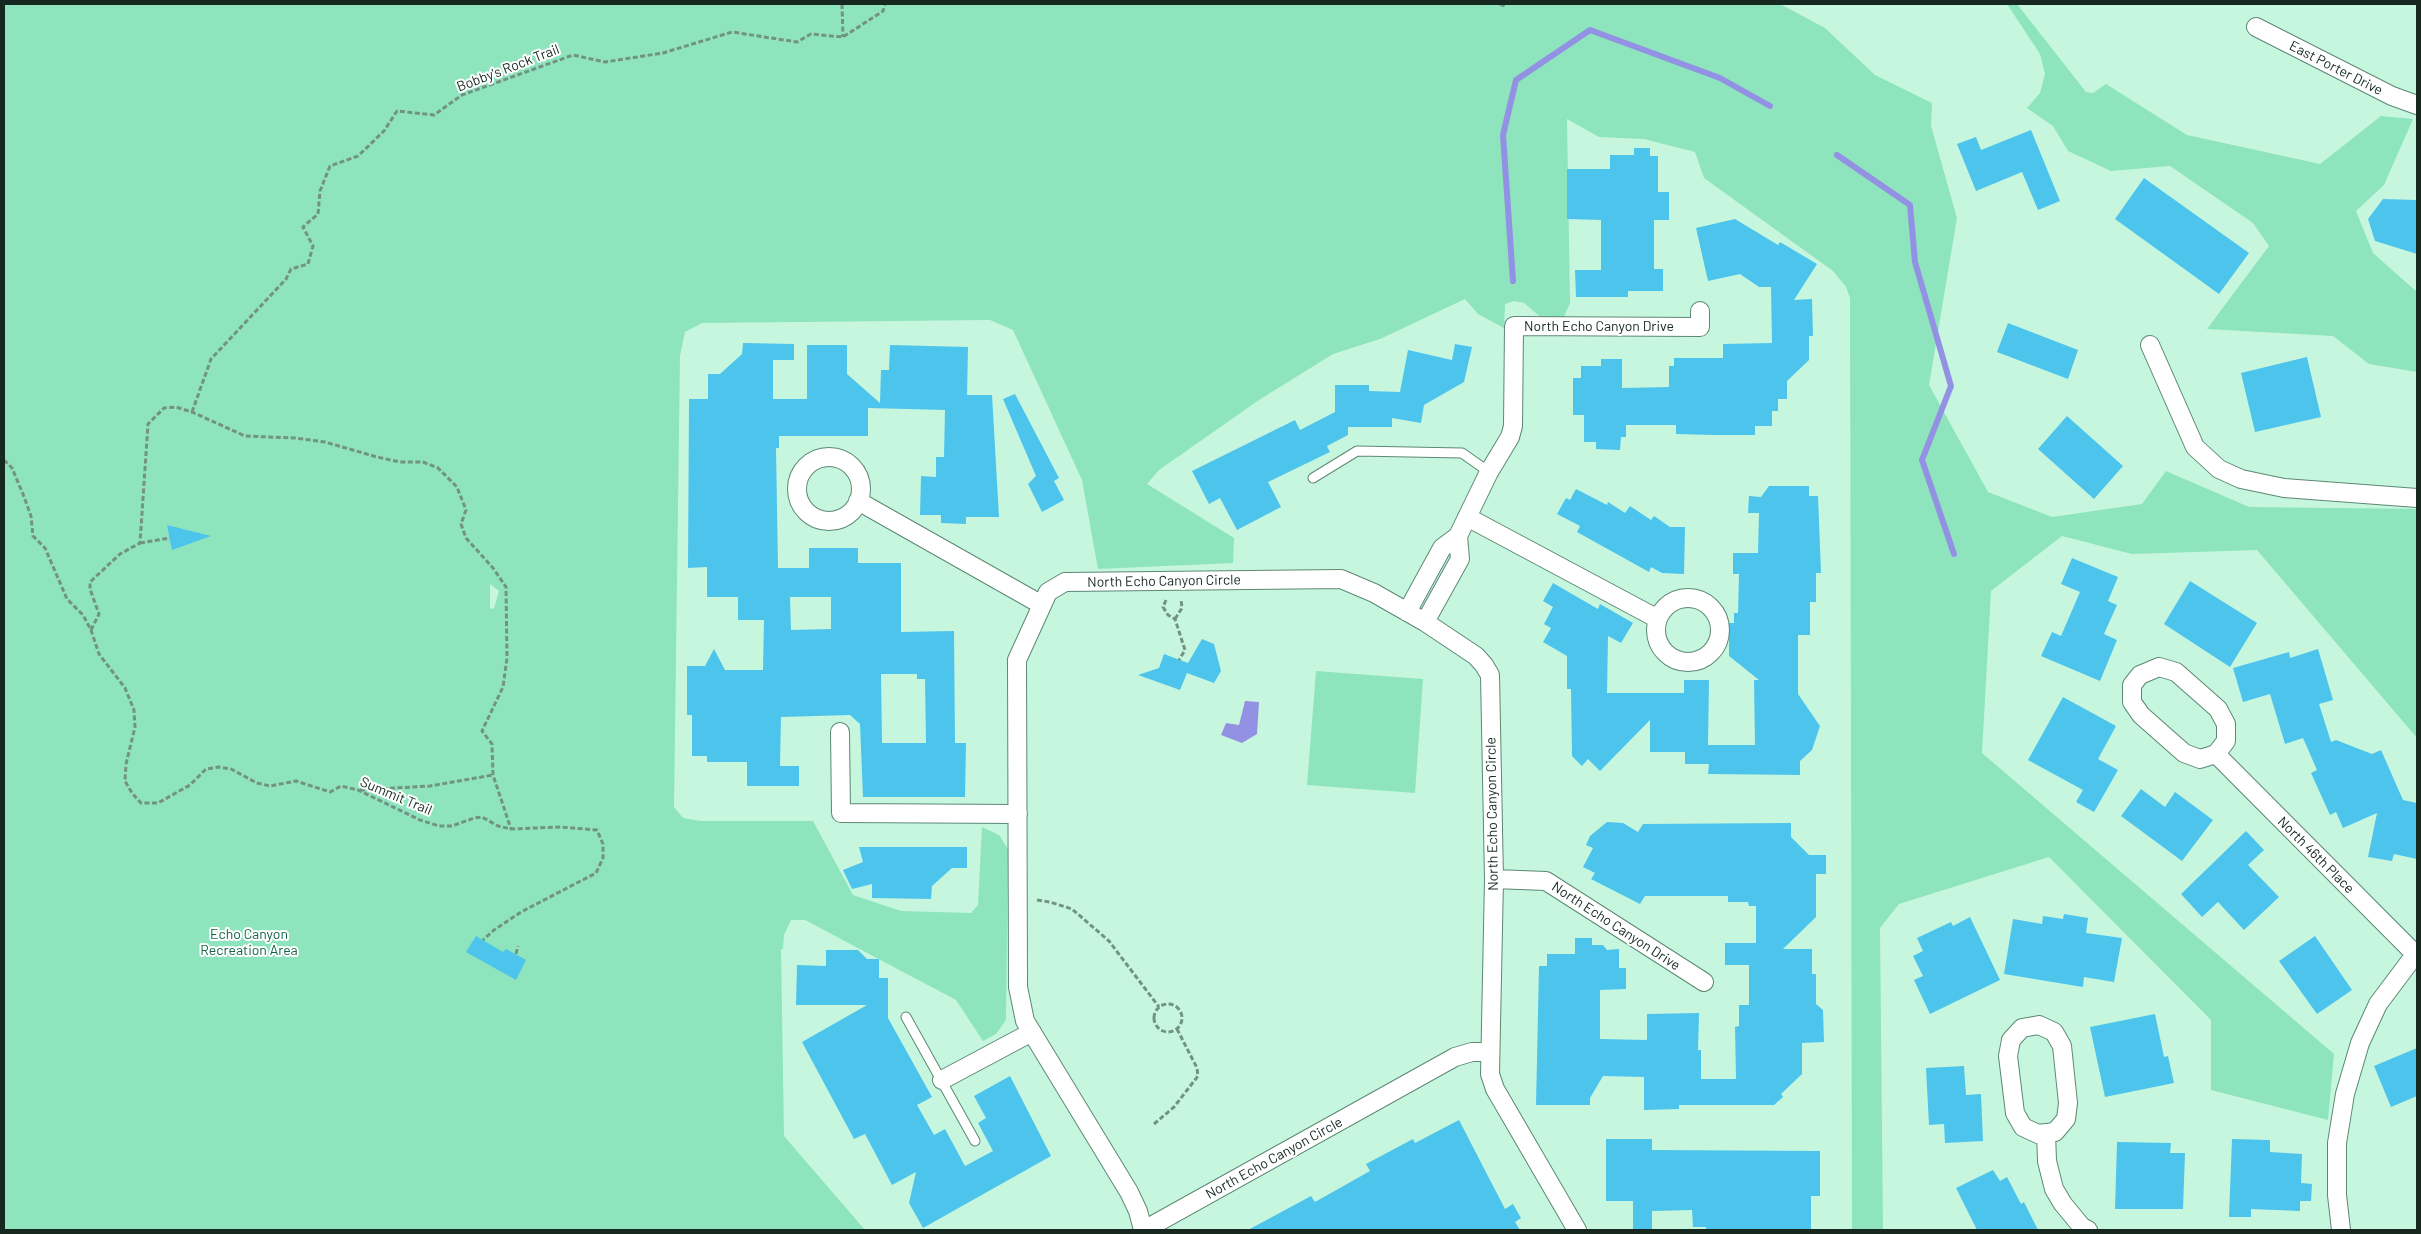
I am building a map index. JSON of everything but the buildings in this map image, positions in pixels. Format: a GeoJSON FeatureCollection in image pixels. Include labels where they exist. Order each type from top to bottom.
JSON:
{"type":"FeatureCollection","features":[{"type":"Feature","properties":{"kind":"street","name":"East Porter Drive"},"geometry":{"type":"LineString","coordinates":[[2256,27],[2392,96],[2417,105]]}},
{"type":"Feature","properties":{"kind":"street","name":"North Echo Canyon Drive"},"geometry":{"type":"LineString","coordinates":[[1407,612],[1442,548],[1458,536],[1489,472],[1503,450],[1513,426],[1514,326],[1700,327],[1700,311]]}},
{"type":"Feature","properties":{"kind":"street"},"geometry":{"type":"LineString","coordinates":[[2150,345],[2195,447],[2219,469],[2241,479],[2284,488],[2417,498]]}},
{"type":"Feature","properties":{"kind":"street"},"geometry":{"type":"LineString","coordinates":[[858,501],[1042,605]]}},
{"type":"Feature","properties":{"kind":"street"},"geometry":{"type":"LineString","coordinates":[[1467,517],[1658,618]]}},
{"type":"Feature","properties":{"kind":"street","name":"North Echo Canyon Drive"},"geometry":{"type":"LineString","coordinates":[[1425,622],[1460,559],[1458,536]]}},
{"type":"Feature","properties":{"kind":"street","name":"North Echo Canyon Circle"},"geometry":{"type":"LineString","coordinates":[[1341,580],[1374,593],[1425,622],[1476,656],[1490,675],[1494,878],[1489,1052],[1472,1052],[1455,1057],[1144,1230],[1129,1192],[1025,1021],[1018,987],[1017,660],[1042,605],[1048,592],[1065,582],[1341,580]]}},
{"type":"Feature","properties":{"kind":"street"},"geometry":{"type":"LineString","coordinates":[[2159,667],[2176,672],[2218,710],[2226,724],[2226,741],[2216,754],[2200,759],[2184,753],[2141,715],[2132,702],[2132,685],[2142,672],[2159,667]]}},
{"type":"Feature","properties":{"kind":"street"},"geometry":{"type":"LineString","coordinates":[[840,732],[842,813],[1018,814]]}},
{"type":"Feature","properties":{"kind":"street","name":"North 46th Place"},"geometry":{"type":"LineString","coordinates":[[2216,754],[2417,954]]}},
{"type":"Feature","properties":{"kind":"street","name":"North Echo Canyon Drive"},"geometry":{"type":"LineString","coordinates":[[1494,878],[1546,881],[1704,982]]}},
{"type":"Feature","properties":{"kind":"street"},"geometry":{"type":"LineString","coordinates":[[2341,1230],[2337,1195],[2337,1143],[2346,1094],[2360,1043],[2378,1004],[2417,954]]}},
{"type":"Feature","properties":{"kind":"street"},"geometry":{"type":"LineString","coordinates":[[2039,1024],[2054,1032],[2062,1046],[2068,1103],[2066,1119],[2055,1132],[2046,1133],[2038,1134],[2023,1127],[2015,1113],[2008,1056],[2011,1040],[2022,1028],[2039,1024]]}},
{"type":"Feature","properties":{"kind":"street"},"geometry":{"type":"LineString","coordinates":[[942,1080],[1032,1032]]}},
{"type":"Feature","properties":{"kind":"street"},"geometry":{"type":"LineString","coordinates":[[1489,1052],[1490,1074],[1494,1089],[1577,1230]]}},
{"type":"Feature","properties":{"kind":"street"},"geometry":{"type":"LineString","coordinates":[[2046,1133],[2047,1161],[2054,1189],[2063,1204],[2082,1227],[2088,1230]]}},
{"type":"Feature","properties":{"kind":"lane"},"geometry":{"type":"LineString","coordinates":[[1313,478],[1357,451],[1462,453],[1489,472]]}},
{"type":"Feature","properties":{"kind":"lane"},"geometry":{"type":"LineString","coordinates":[[906,1017],[975,1141]]}},
{"type":"Feature","properties":{"kind":"path"},"geometry":{"type":"LineString","coordinates":[[842,4],[843,37]]}},
{"type":"Feature","properties":{"kind":"path"},"geometry":{"type":"LineString","coordinates":[[843,37],[883,11],[885,4]]}},
{"type":"Feature","properties":{"kind":"path"},"geometry":{"type":"LineString","coordinates":[[1500,4],[1505,6]]}},
{"type":"Feature","properties":{"kind":"path","name":"Bobby's Rock Trail"},"geometry":{"type":"LineString","coordinates":[[192,412],[211,359],[286,279],[291,269],[308,264],[313,246],[304,228],[318,214],[320,190],[330,166],[358,156],[384,131],[397,111],[434,114],[462,95],[573,55],[605,62],[663,52],[732,32],[796,42],[811,34],[843,37]]}},
{"type":"Feature","properties":{"kind":"path"},"geometry":{"type":"LineString","coordinates":[[140,543],[148,424],[164,408],[176,407],[192,412],[245,436],[295,438],[342,445],[377,458],[400,462],[423,462],[438,468],[457,487],[466,510],[461,524],[466,538],[493,568],[506,587],[507,658],[503,687],[482,731],[492,744],[493,775],[511,829]]}},
{"type":"Feature","properties":{"kind":"path"},"geometry":{"type":"LineString","coordinates":[[4,460],[12,468],[23,494],[31,516],[33,536],[45,548],[67,599],[82,615],[91,630]]}},
{"type":"Feature","properties":{"kind":"path"},"geometry":{"type":"LineString","coordinates":[[91,630],[99,614],[90,588],[90,582],[120,554],[140,543],[170,538]]}},
{"type":"Feature","properties":{"kind":"path"},"geometry":{"type":"LineString","coordinates":[[1168,596],[1163,607],[1168,615],[1175,618],[1185,650],[1179,660]]}},
{"type":"Feature","properties":{"kind":"path"},"geometry":{"type":"LineString","coordinates":[[1175,618],[1182,608],[1183,601],[1179,596]]}},
{"type":"Feature","properties":{"kind":"path","name":"Summit Trail"},"geometry":{"type":"LineString","coordinates":[[91,630],[99,654],[124,688],[134,710],[135,727],[126,764],[125,781],[132,794],[141,803],[158,802],[190,785],[206,769],[218,767],[231,769],[257,783],[270,786],[296,781],[330,792],[341,786],[358,790],[420,820],[439,826],[452,826],[482,817],[498,826],[511,829],[560,827],[597,830],[603,844],[603,858],[596,873],[494,930],[483,940]]}},
{"type":"Feature","properties":{"kind":"path"},"geometry":{"type":"LineString","coordinates":[[358,790],[430,786],[493,775]]}},
{"type":"Feature","properties":{"kind":"path"},"geometry":{"type":"LineString","coordinates":[[1019,900],[1050,902],[1072,909],[1110,940],[1159,1007]]}},
{"type":"Feature","properties":{"kind":"path"},"geometry":{"type":"LineString","coordinates":[[516,954],[518,946]]}},
{"type":"Feature","properties":{"kind":"path"},"geometry":{"type":"LineString","coordinates":[[1173,1004],[1180,1008],[1182,1023],[1178,1029],[1171,1032],[1157,1027],[1154,1020],[1159,1007],[1173,1004]]}},
{"type":"Feature","properties":{"kind":"path"},"geometry":{"type":"LineString","coordinates":[[1154,1124],[1190,1088],[1198,1076],[1197,1068],[1178,1029]]}},
{"type":"Feature","properties":{"kind":"green space","name":"Echo Canyon Recreation Area"},"geometry":{"type":"Polygon","coordinates":[[[4,4],[1780,4],[1825,28],[1875,75],[1932,103],[1931,126],[1957,218],[1929,385],[1988,492],[2052,517],[2142,504],[2166,471],[2249,507],[2417,509],[2417,738],[2257,550],[2132,554],[2062,536],[1991,591],[1982,753],[2334,1054],[2328,1120],[2211,1090],[2211,1020],[2049,857],[1899,904],[1880,928],[1883,1230],[1852,1230],[1850,298],[1846,287],[1833,271],[1704,178],[1695,152],[1644,139],[1599,137],[1567,119],[1570,303],[1563,319],[1543,319],[1524,303],[1514,301],[1505,304],[1504,328],[1478,314],[1465,299],[1380,339],[1333,354],[1259,400],[1159,470],[1147,484],[1234,538],[1233,563],[1098,569],[1082,480],[1013,330],[990,320],[702,323],[685,332],[680,356],[674,807],[683,818],[701,821],[813,821],[853,895],[901,911],[971,913],[978,905],[982,827],[999,835],[1008,849],[1006,1020],[996,1034],[983,1041],[956,1000],[805,920],[791,920],[784,935],[783,949],[781,949],[784,1136],[865,1230],[4,1230],[4,4]],[[490,584],[490,609],[494,608],[499,591],[490,584]]]}},
{"type":"Feature","properties":{"kind":"green space"},"geometry":{"type":"Polygon","coordinates":[[[2007,4],[2017,4],[2086,92],[2093,93],[2106,84],[2187,135],[2320,164],[2381,116],[2413,119],[2384,185],[2356,211],[2373,253],[2417,292],[2417,372],[2369,364],[2333,336],[2207,329],[2269,246],[2253,223],[2170,166],[2111,171],[2068,151],[2053,126],[2027,108],[2040,93],[2045,74],[2040,54],[2007,4]]]}},
{"type":"Feature","properties":{"kind":"green space"},"geometry":{"type":"Polygon","coordinates":[[[1316,671],[1423,679],[1415,793],[1307,785],[1316,671]]]}},
{"type":"Feature","properties":{"kind":"shaded area"},"geometry":{"type":"Polygon","coordinates":[[[1245,701],[1259,702],[1257,734],[1242,743],[1221,735],[1226,723],[1239,725],[1245,701]]]}},
{"type":"Feature","properties":{"kind":"waterway"},"geometry":{"type":"LineString","coordinates":[[1513,281],[1503,135],[1516,80],[1590,30],[1720,78],[1770,106]]}},
{"type":"Feature","properties":{"kind":"waterway"},"geometry":{"type":"LineString","coordinates":[[1837,155],[1910,205],[1915,262],[1951,386],[1922,460],[1954,554]]}}]}
